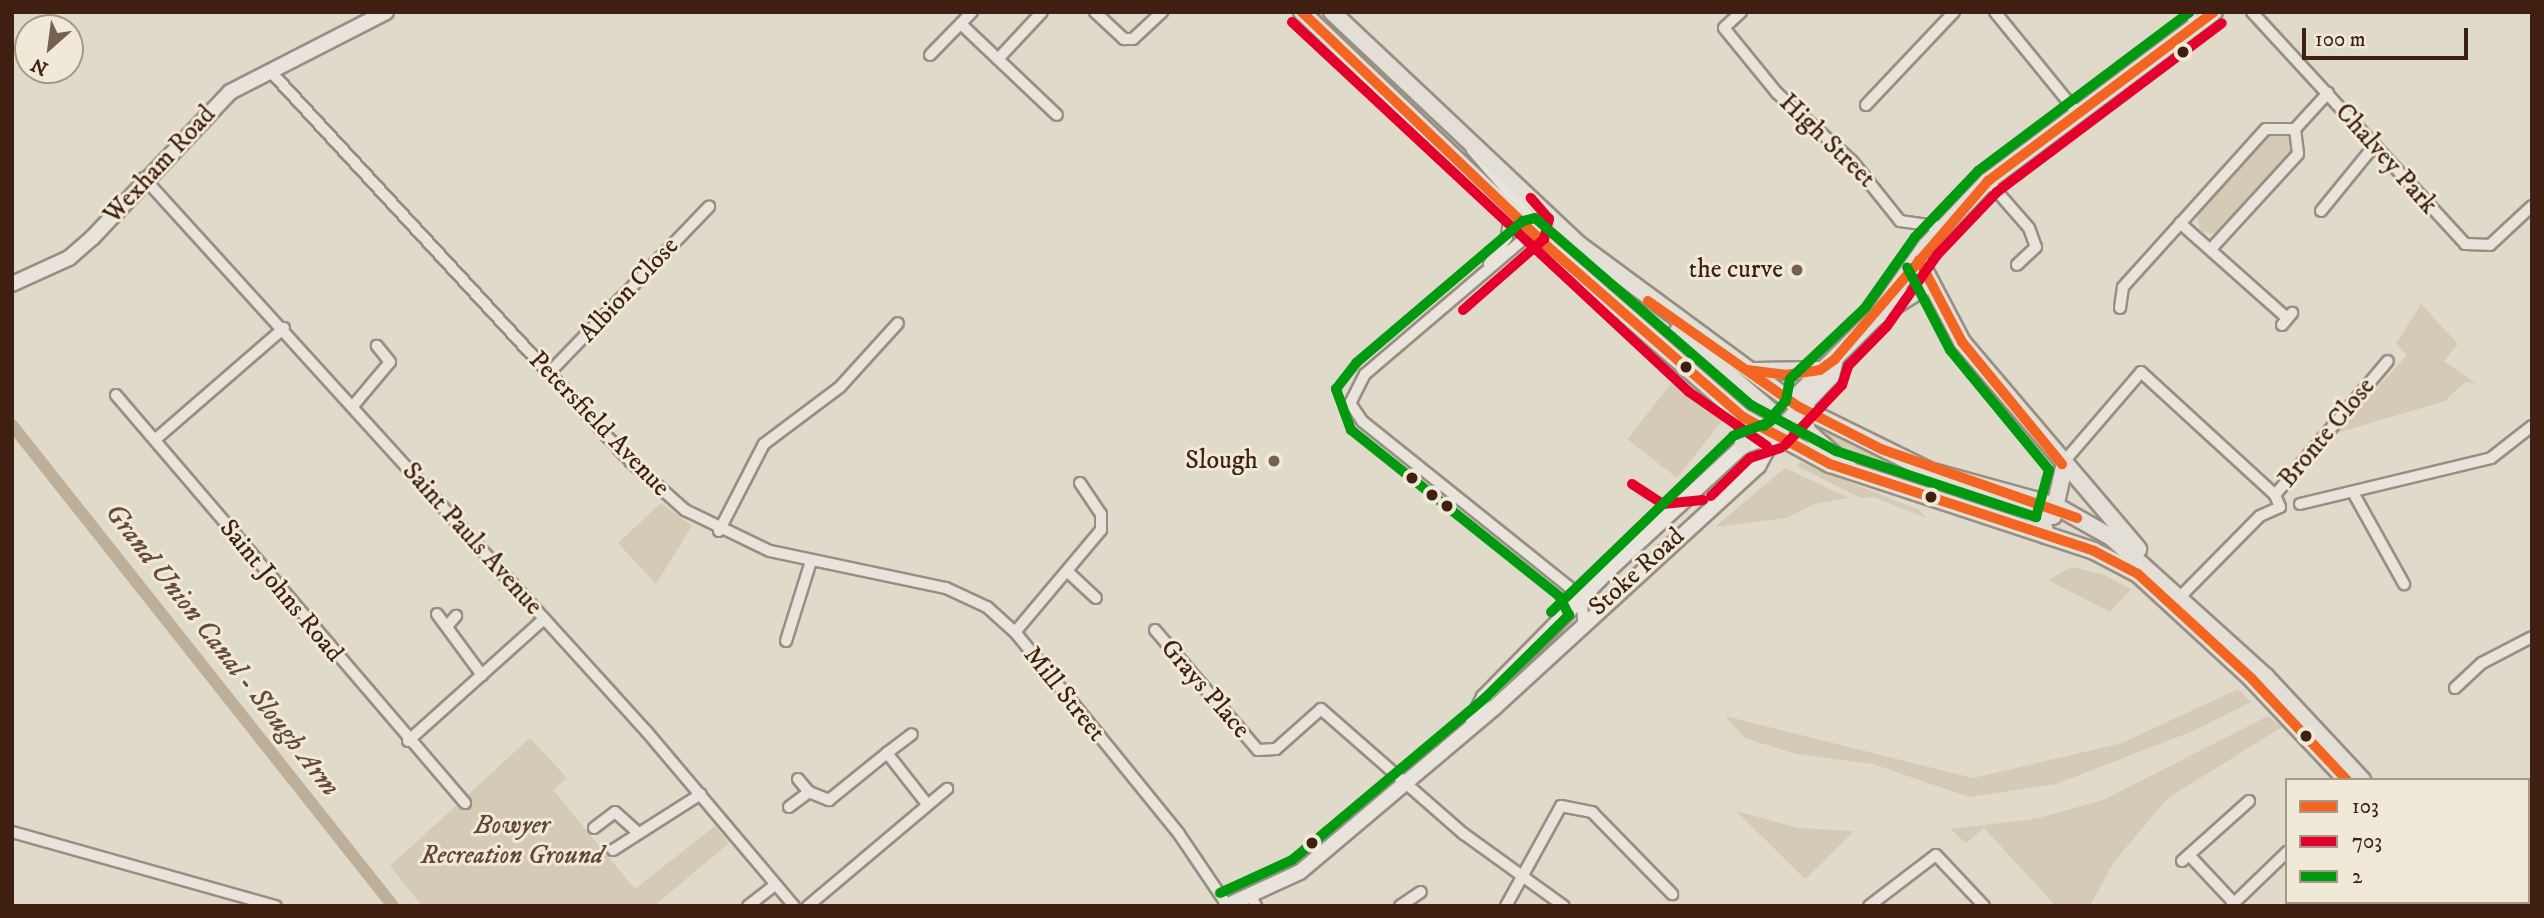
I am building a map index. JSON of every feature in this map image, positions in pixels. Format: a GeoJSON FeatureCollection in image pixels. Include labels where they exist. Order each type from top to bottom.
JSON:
{"type":"FeatureCollection","features":[{"type":"Feature","properties":{"kind":"main road","name":"Wexham Road"},"geometry":{"type":"LineString","coordinates":[[12,284],[69,258],[210,108],[386,12]]}},
{"type":"Feature","properties":{"kind":"main road"},"geometry":{"type":"LineString","coordinates":[[1302,12],[1532,232],[1743,417],[1775,435],[1849,468],[2046,535],[2138,574],[2260,679]]}},
{"type":"Feature","properties":{"kind":"main road"},"geometry":{"type":"LineString","coordinates":[[1332,12],[1468,144],[1660,310],[1799,407],[1929,471],[2041,517],[2046,535]]}},
{"type":"Feature","properties":{"kind":"main road"},"geometry":{"type":"LineString","coordinates":[[1849,468],[1807,431],[1799,407],[1801,388],[1835,359],[1876,317],[1942,227],[1988,181],[2214,12]]}},
{"type":"Feature","properties":{"kind":"main road"},"geometry":{"type":"LineString","coordinates":[[1919,260],[1928,285],[1962,342],[2063,465],[2153,570],[2355,777]]}},
{"type":"Feature","properties":{"kind":"main road"},"geometry":{"type":"LineString","coordinates":[[1876,317],[1928,285]]}},
{"type":"Feature","properties":{"kind":"main road"},"geometry":{"type":"LineString","coordinates":[[1660,310],[1695,351],[1771,411],[1775,435]]}},
{"type":"Feature","properties":{"kind":"main road"},"geometry":{"type":"LineString","coordinates":[[1775,435],[1831,376],[1835,359]]}},
{"type":"Feature","properties":{"kind":"main road"},"geometry":{"type":"LineString","coordinates":[[1747,371],[1780,376],[1820,370]]}},
{"type":"Feature","properties":{"kind":"main road"},"geometry":{"type":"LineString","coordinates":[[1743,417],[1743,446]]}},
{"type":"Feature","properties":{"kind":"main road","name":"Stoke Road"},"geometry":{"type":"LineString","coordinates":[[1227,906],[1253,901],[1300,872],[1473,720],[1564,619],[1743,446],[1775,435]]}},
{"type":"Feature","properties":{"kind":"main road","name":"Stoke Road"},"geometry":{"type":"LineString","coordinates":[[1489,702],[1758,466],[1775,435]]}},
{"type":"Feature","properties":{"kind":"main road"},"geometry":{"type":"LineString","coordinates":[[2046,535],[2056,506],[2063,465]]}},
{"type":"Feature","properties":{"kind":"main road"},"geometry":{"type":"LineString","coordinates":[[1929,471],[2056,506],[2153,570]]}},
{"type":"Feature","properties":{"kind":"street"},"geometry":{"type":"LineString","coordinates":[[930,55],[972,12]]}},
{"type":"Feature","properties":{"kind":"street"},"geometry":{"type":"LineString","coordinates":[[998,59],[1042,12]]}},
{"type":"Feature","properties":{"kind":"street"},"geometry":{"type":"LineString","coordinates":[[1095,12],[1124,39],[1133,39],[1162,12]]}},
{"type":"Feature","properties":{"kind":"street","name":"High Street"},"geometry":{"type":"LineString","coordinates":[[1741,12],[1724,28],[1777,93],[1852,161],[1900,221],[1942,227]]}},
{"type":"Feature","properties":{"kind":"street"},"geometry":{"type":"LineString","coordinates":[[1866,105],[1954,12]]}},
{"type":"Feature","properties":{"kind":"street"},"geometry":{"type":"LineString","coordinates":[[1995,12],[2079,115]]}},
{"type":"Feature","properties":{"kind":"street"},"geometry":{"type":"LineString","coordinates":[[2187,12],[2199,25]]}},
{"type":"Feature","properties":{"kind":"street","name":"Chalvey Park"},"geometry":{"type":"LineString","coordinates":[[2252,12],[2465,244],[2490,245],[2532,206]]}},
{"type":"Feature","properties":{"kind":"street"},"geometry":{"type":"LineString","coordinates":[[961,24],[1057,115]]}},
{"type":"Feature","properties":{"kind":"street","name":"Petersfield Avenue"},"geometry":{"type":"LineString","coordinates":[[272,73],[658,488],[719,531],[811,561],[946,588],[988,607],[1015,632]]}},
{"type":"Feature","properties":{"kind":"street"},"geometry":{"type":"LineString","coordinates":[[2120,307],[2123,287],[2266,129],[2295,129],[2328,93]]}},
{"type":"Feature","properties":{"kind":"street"},"geometry":{"type":"LineString","coordinates":[[2211,249],[2298,155],[2295,129]]}},
{"type":"Feature","properties":{"kind":"street"},"geometry":{"type":"LineString","coordinates":[[1468,144],[1536,224],[1532,232],[1365,374],[1350,391],[1362,421],[1583,600],[1581,623]]}},
{"type":"Feature","properties":{"kind":"street"},"geometry":{"type":"LineString","coordinates":[[2320,211],[2374,146]]}},
{"type":"Feature","properties":{"kind":"street","name":"Saint Pauls Avenue"},"geometry":{"type":"LineString","coordinates":[[145,178],[284,328],[701,794],[793,906]]}},
{"type":"Feature","properties":{"kind":"street"},"geometry":{"type":"LineString","coordinates":[[1988,181],[2029,228],[2036,247],[2017,265]]}},
{"type":"Feature","properties":{"kind":"street","name":"Albion Close"},"geometry":{"type":"LineString","coordinates":[[549,373],[709,207]]}},
{"type":"Feature","properties":{"kind":"street"},"geometry":{"type":"LineString","coordinates":[[1483,273],[1507,237],[1510,210]]}},
{"type":"Feature","properties":{"kind":"street"},"geometry":{"type":"LineString","coordinates":[[2180,223],[2287,319]]}},
{"type":"Feature","properties":{"kind":"street"},"geometry":{"type":"LineString","coordinates":[[719,531],[764,444],[839,387],[898,323]]}},
{"type":"Feature","properties":{"kind":"street"},"geometry":{"type":"LineString","coordinates":[[157,438],[284,328]]}},
{"type":"Feature","properties":{"kind":"street"},"geometry":{"type":"LineString","coordinates":[[353,406],[390,362],[377,346]]}},
{"type":"Feature","properties":{"kind":"street","name":"Bronte Close"},"geometry":{"type":"LineString","coordinates":[[2181,596],[2260,516],[2280,507],[2275,495],[2388,361]]}},
{"type":"Feature","properties":{"kind":"street"},"geometry":{"type":"LineString","coordinates":[[2063,465],[2141,372],[2173,398],[2275,495]]}},
{"type":"Feature","properties":{"kind":"street","name":"Saint Johns Road"},"geometry":{"type":"LineString","coordinates":[[116,395],[157,438],[408,741],[464,803]]}},
{"type":"Feature","properties":{"kind":"street"},"geometry":{"type":"LineString","coordinates":[[2300,504],[2355,495],[2491,458],[2532,426]]}},
{"type":"Feature","properties":{"kind":"street","name":"Mill Street"},"geometry":{"type":"LineString","coordinates":[[1080,483],[1101,514],[1101,530],[1015,632],[1179,834],[1227,906]]}},
{"type":"Feature","properties":{"kind":"street"},"geometry":{"type":"LineString","coordinates":[[2355,495],[2404,584]]}},
{"type":"Feature","properties":{"kind":"street"},"geometry":{"type":"LineString","coordinates":[[786,641],[811,561]]}},
{"type":"Feature","properties":{"kind":"street"},"geometry":{"type":"LineString","coordinates":[[1068,572],[1096,598]]}},
{"type":"Feature","properties":{"kind":"street"},"geometry":{"type":"LineString","coordinates":[[437,614],[452,620],[482,675]]}},
{"type":"Feature","properties":{"kind":"street"},"geometry":{"type":"LineString","coordinates":[[408,741],[544,619]]}},
{"type":"Feature","properties":{"kind":"street","name":"Grays Place"},"geometry":{"type":"LineString","coordinates":[[1155,630],[1258,750],[1276,749],[1321,709],[1404,782]]}},
{"type":"Feature","properties":{"kind":"street"},"geometry":{"type":"LineString","coordinates":[[2455,688],[2482,663],[2532,637]]}},
{"type":"Feature","properties":{"kind":"street"},"geometry":{"type":"LineString","coordinates":[[798,779],[808,792],[829,800],[912,734]]}},
{"type":"Feature","properties":{"kind":"street"},"geometry":{"type":"LineString","coordinates":[[887,753],[927,804]]}},
{"type":"Feature","properties":{"kind":"street"},"geometry":{"type":"LineString","coordinates":[[1404,782],[1523,877],[1564,906]]}},
{"type":"Feature","properties":{"kind":"street"},"geometry":{"type":"LineString","coordinates":[[808,906],[947,789]]}},
{"type":"Feature","properties":{"kind":"street"},"geometry":{"type":"LineString","coordinates":[[789,807],[808,792]]}},
{"type":"Feature","properties":{"kind":"street"},"geometry":{"type":"LineString","coordinates":[[613,850],[637,832],[701,794]]}},
{"type":"Feature","properties":{"kind":"street"},"geometry":{"type":"LineString","coordinates":[[2249,801],[2186,858],[2233,904],[2285,855]]}},
{"type":"Feature","properties":{"kind":"street"},"geometry":{"type":"LineString","coordinates":[[1506,906],[1560,806],[1592,812],[1672,894]]}},
{"type":"Feature","properties":{"kind":"street"},"geometry":{"type":"LineString","coordinates":[[594,828],[615,812],[637,832]]}},
{"type":"Feature","properties":{"kind":"street"},"geometry":{"type":"LineString","coordinates":[[12,832],[276,906]]}},
{"type":"Feature","properties":{"kind":"street"},"geometry":{"type":"LineString","coordinates":[[1869,906],[1936,855],[1984,906]]}},
{"type":"Feature","properties":{"kind":"street"},"geometry":{"type":"LineString","coordinates":[[748,906],[775,885]]}},
{"type":"Feature","properties":{"kind":"street"},"geometry":{"type":"LineString","coordinates":[[1400,906],[1421,892]]}},
{"type":"Feature","properties":{"kind":"green space"},"geometry":{"type":"Polygon","coordinates":[[[2281,131],[2290,135],[2292,151],[2219,234],[2201,232],[2197,216],[2270,133],[2281,131]]]}},
{"type":"Feature","properties":{"kind":"green space"},"geometry":{"type":"Polygon","coordinates":[[[2421,304],[2458,344],[2444,361],[2477,384],[2465,382],[2445,401],[2337,433],[2407,355],[2396,344],[2421,304]]]}},
{"type":"Feature","properties":{"kind":"green space"},"geometry":{"type":"Polygon","coordinates":[[[1673,381],[1723,420],[1677,478],[1627,439],[1673,381]]]}},
{"type":"Feature","properties":{"kind":"green space"},"geometry":{"type":"Polygon","coordinates":[[[1828,427],[1907,469],[2017,511],[2015,516],[1845,452],[1821,438],[1828,427]]]}},
{"type":"Feature","properties":{"kind":"green space"},"geometry":{"type":"Polygon","coordinates":[[[1800,462],[1919,510],[1926,518],[1874,497],[1861,498],[1797,466],[1800,462]]]}},
{"type":"Feature","properties":{"kind":"green space"},"geometry":{"type":"Polygon","coordinates":[[[1785,468],[1849,498],[1814,504],[1786,518],[1715,527],[1785,468]]]}},
{"type":"Feature","properties":{"kind":"green space"},"geometry":{"type":"Polygon","coordinates":[[[661,503],[692,526],[656,584],[618,543],[661,503]]]}},
{"type":"Feature","properties":{"kind":"green space"},"geometry":{"type":"Polygon","coordinates":[[[2071,567],[2102,574],[2131,589],[2110,612],[2048,580],[2071,567]]]}},
{"type":"Feature","properties":{"kind":"green space"},"geometry":{"type":"Polygon","coordinates":[[[2238,689],[2251,702],[2193,731],[2056,784],[1969,797],[1873,764],[1796,754],[1745,738],[1725,716],[1973,778],[2122,743],[2238,689]]]}},
{"type":"Feature","properties":{"kind":"green space"},"geometry":{"type":"Polygon","coordinates":[[[2268,716],[2282,727],[2168,798],[2113,863],[2090,906],[2056,906],[1984,828],[1966,843],[1950,829],[2035,819],[2103,800],[2268,716]]]}},
{"type":"Feature","properties":{"kind":"green space","name":"Bowyer Recreation Ground"},"geometry":{"type":"Polygon","coordinates":[[[530,738],[567,778],[553,790],[635,889],[715,826],[729,843],[654,906],[422,906],[390,866],[530,738]]]}},
{"type":"Feature","properties":{"kind":"green space"},"geometry":{"type":"Polygon","coordinates":[[[1736,811],[1798,828],[1854,831],[1805,879],[1736,811]]]}},
{"type":"Feature","properties":{"kind":"waterway","name":"Grand Union Canal - Slough Arm"},"geometry":{"type":"LineString","coordinates":[[12,425],[393,906]]}},
{"type":"Feature","properties":{"kind":"transit line","name":"103"},"geometry":{"type":"LineString","coordinates":[[1302,12],[1547,246],[1743,417],[1830,464],[2094,551],[2138,574],[2252,679],[2345,778]]}},
{"type":"Feature","properties":{"kind":"transit line","name":"2"},"geometry":{"type":"LineString","coordinates":[[1764,426],[1786,401],[1790,379],[1865,308],[1915,237],[1978,171],[2190,12]]}},
{"type":"Feature","properties":{"kind":"transit line","name":"103"},"geometry":{"type":"LineString","coordinates":[[1747,370],[1785,375],[1820,370],[1835,359],[1988,181],[2214,12]]}},
{"type":"Feature","properties":{"kind":"transit line","name":"703"},"geometry":{"type":"LineString","coordinates":[[1292,22],[1689,392],[1767,446]]}},
{"type":"Feature","properties":{"kind":"transit line","name":"703"},"geometry":{"type":"LineString","coordinates":[[1785,445],[1842,385],[1848,366],[1887,326],[1937,255],[1997,192],[2222,23]]}},
{"type":"Feature","properties":{"kind":"transit line","name":"703"},"geometry":{"type":"LineString","coordinates":[[1463,310],[1544,239],[1549,219],[1531,198]]}},
{"type":"Feature","properties":{"kind":"transit line","name":"2"},"geometry":{"type":"LineString","coordinates":[[1220,893],[1292,860],[1486,697],[1569,615],[1559,596],[1351,430],[1336,389],[1356,363],[1523,221],[1535,218],[1751,405],[1836,451],[2036,517],[2049,470],[1950,350],[1907,267]]}},
{"type":"Feature","properties":{"kind":"transit line","name":"103"},"geometry":{"type":"LineString","coordinates":[[1919,260],[1962,342],[2062,464]]}},
{"type":"Feature","properties":{"kind":"transit line","name":"103"},"geometry":{"type":"LineString","coordinates":[[1648,301],[1799,407],[1881,449],[2077,518]]}},
{"type":"Feature","properties":{"kind":"transit line","name":"2"},"geometry":{"type":"LineString","coordinates":[[1551,612],[1733,436],[1770,422]]}},
{"type":"Feature","properties":{"kind":"transit line","name":"703"},"geometry":{"type":"LineString","coordinates":[[1711,496],[1750,458],[1780,448]]}},
{"type":"Feature","properties":{"kind":"transit line","name":"703"},"geometry":{"type":"LineString","coordinates":[[1632,484],[1663,504],[1703,500]]}},
{"type":"Feature","properties":{"kind":"place","name":"the curve"},"geometry":{"type":"Point","coordinates":[1797,270]}},
{"type":"Feature","properties":{"kind":"place","name":"Slough"},"geometry":{"type":"Point","coordinates":[1274,461]}}]}
